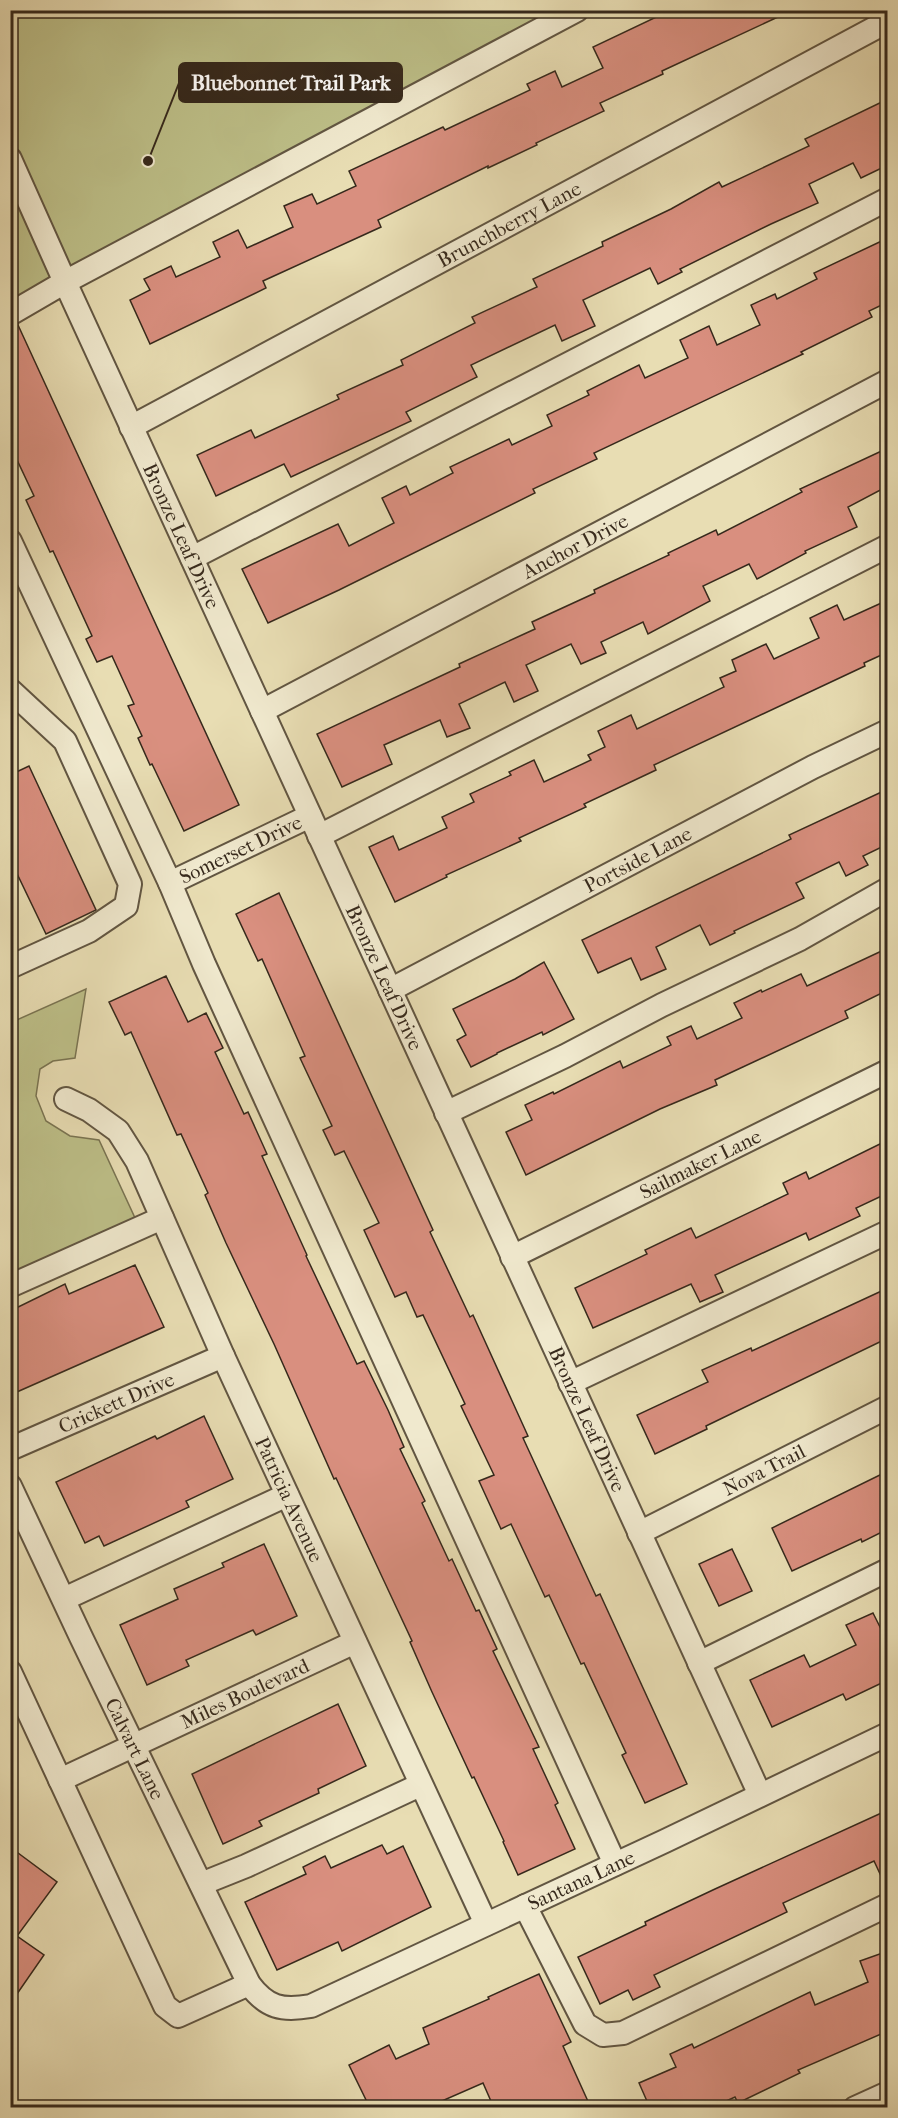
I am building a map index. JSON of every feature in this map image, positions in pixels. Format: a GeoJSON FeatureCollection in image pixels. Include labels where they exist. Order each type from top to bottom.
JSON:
{"type":"FeatureCollection","features":[{"type":"Feature","properties":{"kind":"street"},"geometry":{"type":"LineString","coordinates":[[10,314],[65,282],[577,10]]}},
{"type":"Feature","properties":{"kind":"street","name":"Brunchberry Lane"},"geometry":{"type":"LineString","coordinates":[[131,427],[888,21]]}},
{"type":"Feature","properties":{"kind":"street","name":"Bronze Leaf Drive"},"geometry":{"type":"LineString","coordinates":[[10,159],[760,1795]]}},
{"type":"Feature","properties":{"kind":"street"},"geometry":{"type":"LineString","coordinates":[[192,558],[888,200]]}},
{"type":"Feature","properties":{"kind":"street","name":"Anchor Drive"},"geometry":{"type":"LineString","coordinates":[[262,711],[888,381]]}},
{"type":"Feature","properties":{"kind":"street"},"geometry":{"type":"LineString","coordinates":[[10,542],[170,883],[204,964],[615,1864]]}},
{"type":"Feature","properties":{"kind":"street","name":"Somerset Drive"},"geometry":{"type":"LineString","coordinates":[[170,883],[315,826],[888,546]]}},
{"type":"Feature","properties":{"kind":"street"},"geometry":{"type":"LineString","coordinates":[[10,690],[65,741],[130,884],[126,906],[89,931],[10,968]]}},
{"type":"Feature","properties":{"kind":"street","name":"Portside Lane"},"geometry":{"type":"LineString","coordinates":[[390,990],[813,767],[888,730]]}},
{"type":"Feature","properties":{"kind":"street"},"geometry":{"type":"LineString","coordinates":[[446,1113],[800,939],[888,889]]}},
{"type":"Feature","properties":{"kind":"street","name":"Sailmaker Lane"},"geometry":{"type":"LineString","coordinates":[[512,1257],[888,1071]]}},
{"type":"Feature","properties":{"kind":"street","name":"Patricia Avenue"},"geometry":{"type":"LineString","coordinates":[[66,1099],[89,1110],[118,1131],[137,1161],[223,1356],[486,1924]]}},
{"type":"Feature","properties":{"kind":"street"},"geometry":{"type":"LineString","coordinates":[[10,1286],[162,1218]]}},
{"type":"Feature","properties":{"kind":"street"},"geometry":{"type":"LineString","coordinates":[[570,1383],[888,1232]]}},
{"type":"Feature","properties":{"kind":"street","name":"Crickett Drive"},"geometry":{"type":"LineString","coordinates":[[10,1449],[223,1356]]}},
{"type":"Feature","properties":{"kind":"street","name":"Nova Trail"},"geometry":{"type":"LineString","coordinates":[[639,1533],[888,1407]]}},
{"type":"Feature","properties":{"kind":"street","name":"Calvart Lane"},"geometry":{"type":"LineString","coordinates":[[10,1486],[249,1984],[269,2005]]}},
{"type":"Feature","properties":{"kind":"street"},"geometry":{"type":"LineString","coordinates":[[64,1599],[287,1495]]}},
{"type":"Feature","properties":{"kind":"street"},"geometry":{"type":"LineString","coordinates":[[699,1662],[888,1570]]}},
{"type":"Feature","properties":{"kind":"street","name":"Miles Boulevard"},"geometry":{"type":"LineString","coordinates":[[60,1780],[355,1642]]}},
{"type":"Feature","properties":{"kind":"street"},"geometry":{"type":"LineString","coordinates":[[10,1672],[165,2006],[178,2016],[249,1984]]}},
{"type":"Feature","properties":{"kind":"street","name":"Santana Lane"},"geometry":{"type":"LineString","coordinates":[[269,2005],[295,2009],[311,2006],[888,1734]]}},
{"type":"Feature","properties":{"kind":"street"},"geometry":{"type":"LineString","coordinates":[[201,1884],[246,1866],[420,1785]]}},
{"type":"Feature","properties":{"kind":"street"},"geometry":{"type":"LineString","coordinates":[[525,1906],[585,2025],[603,2035],[634,2028],[888,1905]]}},
{"type":"Feature","properties":{"kind":"street"},"geometry":{"type":"LineString","coordinates":[[855,2108],[888,2093]]}},
{"type":"Feature","properties":{"kind":"green space"},"geometry":{"type":"Polygon","coordinates":[[[16,10],[567,11],[11,308],[11,14],[16,10]]]}},
{"type":"Feature","properties":{"kind":"green space"},"geometry":{"type":"Polygon","coordinates":[[[86,989],[75,1058],[53,1061],[40,1069],[36,1096],[46,1121],[70,1136],[99,1140],[135,1218],[10,1274],[10,1023],[86,989]]]}},
{"type":"Feature","properties":{"kind":"building"},"geometry":{"type":"Polygon","coordinates":[[[671,10],[793,10],[662,71],[663,74],[600,103],[604,111],[378,220],[381,227],[263,281],[266,288],[150,344],[130,300],[150,290],[144,279],[171,266],[176,277],[220,257],[213,242],[238,230],[247,248],[293,227],[284,206],[312,194],[317,204],[356,186],[349,171],[530,90],[527,84],[555,71],[562,87],[603,68],[593,47],[671,10]]]}},
{"type":"Feature","properties":{"kind":"building"},"geometry":{"type":"Polygon","coordinates":[[[888,99],[888,165],[861,178],[853,163],[809,184],[818,203],[680,269],[682,272],[658,284],[650,268],[583,300],[595,326],[562,341],[555,325],[471,365],[477,377],[406,412],[411,421],[291,477],[284,464],[216,496],[197,455],[251,430],[255,438],[339,399],[337,395],[403,365],[401,360],[475,323],[472,317],[537,287],[533,279],[603,246],[602,242],[671,209],[719,182],[722,187],[809,146],[805,139],[888,99]]]}},
{"type":"Feature","properties":{"kind":"building"},"geometry":{"type":"Polygon","coordinates":[[[888,238],[888,302],[869,311],[872,317],[801,352],[803,354],[594,453],[597,459],[533,489],[535,493],[268,623],[242,569],[338,524],[349,546],[394,523],[382,498],[406,486],[410,495],[453,473],[450,467],[509,439],[512,445],[552,426],[547,415],[589,395],[587,391],[639,365],[645,378],[688,358],[680,340],[709,326],[717,345],[760,325],[751,305],[775,294],[777,299],[817,279],[814,273],[888,238]]]}},
{"type":"Feature","properties":{"kind":"building"},"geometry":{"type":"Polygon","coordinates":[[[18,325],[239,805],[184,831],[138,738],[142,736],[128,706],[134,704],[112,656],[97,662],[86,639],[92,636],[53,551],[50,552],[26,500],[34,496],[10,445],[10,327],[18,325]]]}},
{"type":"Feature","properties":{"kind":"building"},"geometry":{"type":"Polygon","coordinates":[[[888,448],[888,486],[848,507],[857,527],[805,551],[806,553],[757,579],[749,564],[703,586],[710,601],[648,634],[643,622],[601,642],[606,653],[581,664],[571,644],[526,665],[538,691],[514,702],[505,682],[459,704],[470,728],[447,737],[440,720],[384,745],[392,764],[342,787],[317,734],[535,629],[532,622],[595,593],[594,590],[716,530],[718,535],[802,492],[800,489],[888,448]]]}},
{"type":"Feature","properties":{"kind":"building"},"geometry":{"type":"Polygon","coordinates":[[[888,600],[888,652],[864,663],[865,666],[654,765],[656,770],[584,804],[586,807],[519,838],[521,841],[446,875],[447,877],[395,902],[369,847],[393,836],[399,850],[447,828],[442,817],[474,802],[470,794],[511,775],[509,772],[534,760],[544,782],[591,760],[588,755],[605,747],[598,731],[631,715],[637,729],[724,687],[720,678],[736,671],[732,660],[766,644],[774,659],[819,638],[810,618],[837,605],[844,620],[888,600]]]}},
{"type":"Feature","properties":{"kind":"building"},"geometry":{"type":"Polygon","coordinates":[[[29,766],[96,910],[46,934],[10,859],[10,775],[29,766]]]}},
{"type":"Feature","properties":{"kind":"building"},"geometry":{"type":"Polygon","coordinates":[[[888,789],[888,844],[863,856],[868,865],[846,876],[839,862],[796,883],[804,898],[710,945],[700,925],[656,947],[666,969],[641,980],[631,958],[598,973],[582,940],[791,839],[789,835],[888,789]]]}},
{"type":"Feature","properties":{"kind":"building"},"geometry":{"type":"Polygon","coordinates":[[[279,893],[433,1230],[430,1232],[470,1317],[473,1315],[528,1436],[523,1438],[596,1596],[600,1594],[687,1784],[645,1803],[622,1755],[626,1753],[549,1595],[545,1597],[511,1524],[501,1529],[479,1481],[494,1475],[461,1406],[465,1404],[423,1315],[417,1317],[406,1292],[395,1297],[364,1230],[379,1223],[344,1151],[335,1155],[323,1130],[332,1126],[300,1058],[305,1056],[262,959],[258,961],[236,914],[279,893]]]}},
{"type":"Feature","properties":{"kind":"building"},"geometry":{"type":"Polygon","coordinates":[[[888,948],[888,990],[845,1011],[848,1018],[715,1080],[717,1085],[660,1109],[526,1175],[506,1132],[532,1120],[525,1105],[553,1092],[554,1094],[620,1061],[623,1068],[671,1045],[667,1037],[691,1026],[697,1039],[742,1018],[734,1003],[761,990],[762,992],[801,974],[807,986],[888,948]]]}},
{"type":"Feature","properties":{"kind":"building"},"geometry":{"type":"Polygon","coordinates":[[[544,962],[574,1019],[471,1067],[457,1040],[466,1035],[453,1009],[544,962]]]}},
{"type":"Feature","properties":{"kind":"building"},"geometry":{"type":"Polygon","coordinates":[[[166,976],[188,1022],[206,1013],[223,1048],[215,1052],[244,1114],[248,1112],[267,1154],[262,1156],[306,1256],[357,1364],[364,1361],[388,1410],[404,1447],[400,1449],[425,1501],[422,1503],[449,1561],[452,1559],[476,1611],[479,1610],[497,1649],[493,1651],[539,1747],[533,1749],[558,1803],[555,1805],[575,1849],[518,1875],[474,1777],[472,1778],[432,1692],[410,1642],[412,1641],[336,1478],[334,1479],[226,1243],[205,1195],[208,1193],[181,1134],[177,1135],[131,1032],[125,1035],[109,1002],[166,976]]]}},
{"type":"Feature","properties":{"kind":"building"},"geometry":{"type":"Polygon","coordinates":[[[888,1140],[888,1193],[856,1208],[860,1216],[809,1240],[806,1233],[715,1275],[723,1292],[700,1302],[691,1284],[593,1328],[575,1288],[647,1254],[645,1250],[691,1228],[696,1238],[788,1194],[783,1183],[806,1172],[809,1179],[888,1140]]]}},
{"type":"Feature","properties":{"kind":"building"},"geometry":{"type":"Polygon","coordinates":[[[135,1265],[164,1327],[10,1395],[10,1311],[65,1284],[69,1294],[135,1265]]]}},
{"type":"Feature","properties":{"kind":"building"},"geometry":{"type":"Polygon","coordinates":[[[888,1288],[888,1338],[706,1426],[707,1429],[655,1454],[637,1415],[708,1382],[702,1370],[751,1348],[752,1351],[888,1288]]]}},
{"type":"Feature","properties":{"kind":"building"},"geometry":{"type":"Polygon","coordinates":[[[204,1416],[233,1479],[186,1501],[189,1507],[104,1546],[99,1536],[85,1543],[56,1482],[155,1436],[157,1439],[204,1416]]]}},
{"type":"Feature","properties":{"kind":"building"},"geometry":{"type":"Polygon","coordinates":[[[888,1471],[888,1529],[792,1571],[772,1528],[888,1471]]]}},
{"type":"Feature","properties":{"kind":"building"},"geometry":{"type":"Polygon","coordinates":[[[264,1544],[297,1616],[256,1635],[253,1630],[186,1660],[189,1666],[147,1685],[120,1625],[178,1599],[174,1589],[224,1567],[222,1563],[264,1544]]]}},
{"type":"Feature","properties":{"kind":"building"},"geometry":{"type":"Polygon","coordinates":[[[732,1549],[752,1591],[719,1606],[699,1564],[732,1549]]]}},
{"type":"Feature","properties":{"kind":"building"},"geometry":{"type":"Polygon","coordinates":[[[873,1613],[888,1643],[888,1680],[846,1700],[843,1694],[772,1727],[750,1680],[804,1655],[810,1667],[856,1645],[846,1625],[873,1613]]]}},
{"type":"Feature","properties":{"kind":"building"},"geometry":{"type":"Polygon","coordinates":[[[338,1704],[366,1766],[318,1789],[319,1793],[259,1821],[262,1826],[223,1844],[192,1774],[338,1704]]]}},
{"type":"Feature","properties":{"kind":"building"},"geometry":{"type":"Polygon","coordinates":[[[888,1810],[888,1891],[874,1861],[783,1903],[787,1912],[654,1975],[660,1987],[633,2000],[628,1990],[600,2004],[578,1957],[646,1925],[645,1922],[888,1810]]]}},
{"type":"Feature","properties":{"kind":"building"},"geometry":{"type":"Polygon","coordinates":[[[382,1845],[387,1854],[403,1846],[431,1907],[342,1951],[338,1942],[277,1970],[245,1902],[306,1874],[303,1867],[325,1856],[331,1868],[382,1845]]]}},
{"type":"Feature","properties":{"kind":"building"},"geometry":{"type":"Polygon","coordinates":[[[10,1847],[57,1882],[17,1936],[44,1955],[10,2004],[10,1847]]]}},
{"type":"Feature","properties":{"kind":"building"},"geometry":{"type":"Polygon","coordinates":[[[888,1951],[888,2031],[798,2070],[800,2073],[738,2103],[735,2097],[711,2108],[650,2108],[639,2083],[676,2067],[670,2054],[692,2044],[694,2048],[810,1992],[815,2005],[868,1982],[860,1961],[888,1951]]]}},
{"type":"Feature","properties":{"kind":"building"},"geometry":{"type":"Polygon","coordinates":[[[539,1974],[571,2042],[563,2046],[591,2108],[494,2108],[483,2083],[426,2108],[370,2108],[349,2065],[389,2045],[396,2059],[429,2044],[423,2028],[539,1974]]]}},
{"type":"Feature","properties":{"kind":"place","name":"Bluebonnet Trail Park"},"geometry":{"type":"Point","coordinates":[148,161]}}]}
